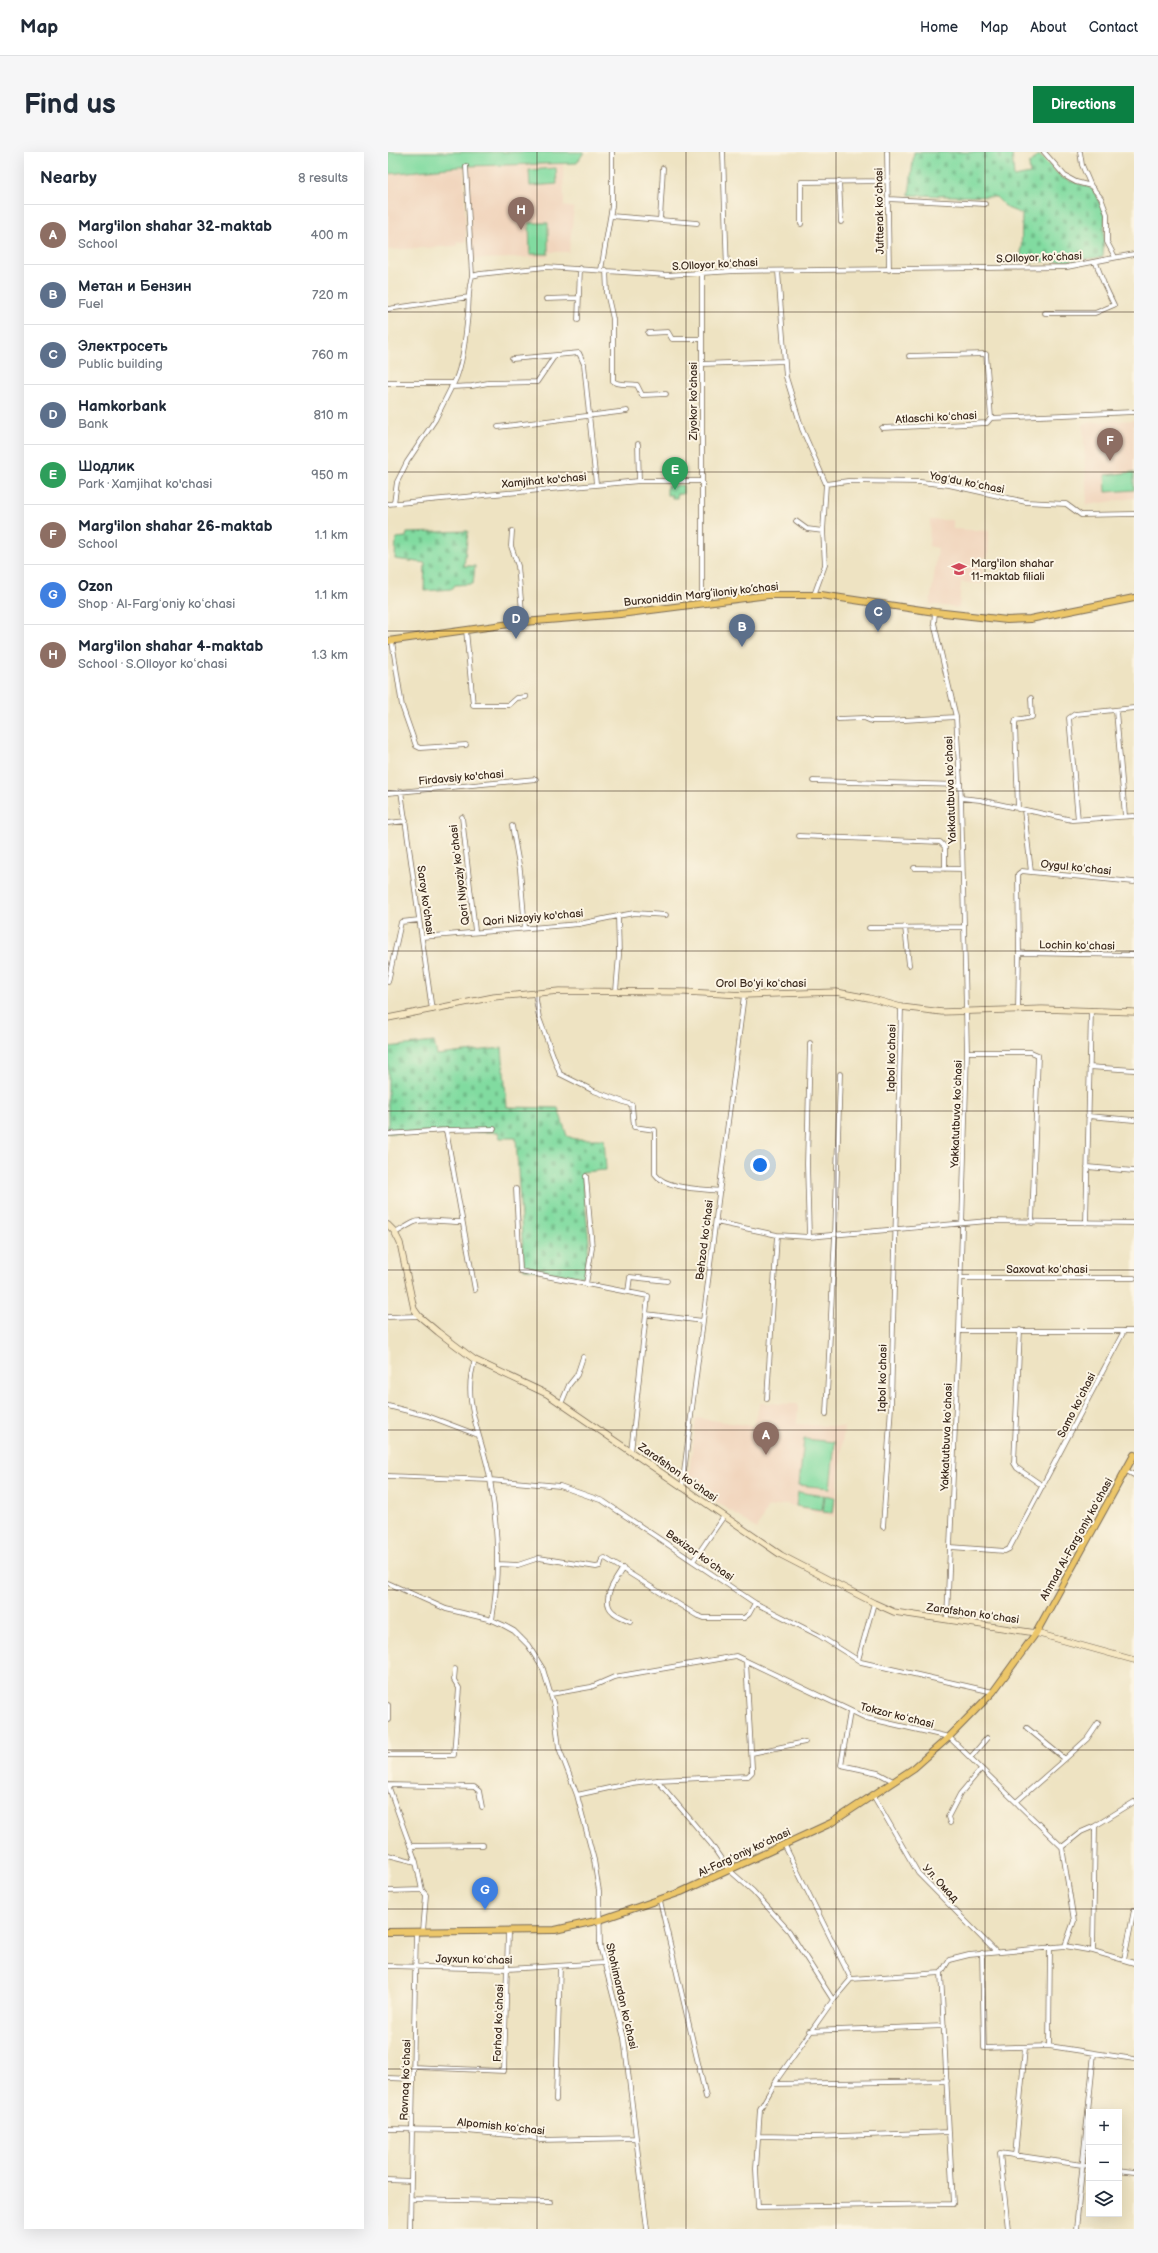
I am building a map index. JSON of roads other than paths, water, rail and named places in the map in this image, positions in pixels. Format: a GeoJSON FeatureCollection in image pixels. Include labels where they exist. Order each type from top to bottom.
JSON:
{"type":"FeatureCollection","features":[{"type":"Feature","properties":{"kind":"main road","name":"Burxoniddin Marg’iloniy ko’chasi"},"geometry":{"type":"LineString","coordinates":[[390,641],[523,623],[620,614],[702,602],[768,595],[814,595],[995,619],[1030,619],[1134,598]]}},
{"type":"Feature","properties":{"kind":"main road","name":"Orol Boʻyi koʻchasi"},"geometry":{"type":"LineString","coordinates":[[388,1018],[494,997],[535,992],[616,991],[744,995],[836,992],[869,998],[901,1007],[942,1012],[1018,1010],[1090,1010],[1134,1012]]}},
{"type":"Feature","properties":{"kind":"main road","name":"Zarafshon koʻchasi"},"geometry":{"type":"LineString","coordinates":[[388,1225],[395,1233],[400,1243],[414,1309],[419,1316],[475,1360],[546,1394],[781,1555],[874,1603],[910,1615],[947,1618],[1036,1633],[1134,1660]]}},
{"type":"Feature","properties":{"kind":"main road","name":"Ahmad Al-Fargʻoniy koʻchasi"},"geometry":{"type":"LineString","coordinates":[[1036,1633],[1134,1455]]}},
{"type":"Feature","properties":{"kind":"main road","name":"Al-Fargʻoniy koʻchasi"},"geometry":{"type":"LineString","coordinates":[[388,1932],[508,1932],[555,1930],[600,1920],[660,1901],[831,1823],[914,1768],[949,1737],[993,1692],[1036,1633]]}},
{"type":"Feature","properties":{"kind":"street"},"geometry":{"type":"LineString","coordinates":[[612,152],[611,216],[604,270],[607,293],[613,319],[614,383],[637,385],[642,395],[666,394]]}},
{"type":"Feature","properties":{"kind":"street"},"geometry":{"type":"LineString","coordinates":[[723,152],[727,271]]}},
{"type":"Feature","properties":{"kind":"street","name":"Juftterak koʻchasi"},"geometry":{"type":"LineString","coordinates":[[887,152],[889,270]]}},
{"type":"Feature","properties":{"kind":"street"},"geometry":{"type":"LineString","coordinates":[[1044,152],[1071,180],[1091,186]]}},
{"type":"Feature","properties":{"kind":"street"},"geometry":{"type":"LineString","coordinates":[[1080,152],[1082,165],[1091,186],[1101,198],[1107,214],[1107,242],[1115,256]]}},
{"type":"Feature","properties":{"kind":"street"},"geometry":{"type":"LineString","coordinates":[[394,503],[397,482],[407,462],[435,420],[459,368],[472,276],[466,166]]}},
{"type":"Feature","properties":{"kind":"street"},"geometry":{"type":"LineString","coordinates":[[660,220],[664,168]]}},
{"type":"Feature","properties":{"kind":"street"},"geometry":{"type":"LineString","coordinates":[[840,181],[841,222]]}},
{"type":"Feature","properties":{"kind":"street"},"geometry":{"type":"LineString","coordinates":[[801,224],[800,182],[888,181]]}},
{"type":"Feature","properties":{"kind":"street"},"geometry":{"type":"LineString","coordinates":[[888,199],[985,204]]}},
{"type":"Feature","properties":{"kind":"street"},"geometry":{"type":"LineString","coordinates":[[611,216],[697,223]]}},
{"type":"Feature","properties":{"kind":"street","name":"S.Olloyor koʻchasi"},"geometry":{"type":"LineString","coordinates":[[472,276],[529,268],[580,268],[667,276],[727,271],[1067,267],[1096,263],[1115,256],[1134,254]]}},
{"type":"Feature","properties":{"kind":"street"},"geometry":{"type":"LineString","coordinates":[[1045,313],[1095,313],[1114,305],[1096,263]]}},
{"type":"Feature","properties":{"kind":"street"},"geometry":{"type":"LineString","coordinates":[[578,320],[577,298],[580,268]]}},
{"type":"Feature","properties":{"kind":"street"},"geometry":{"type":"LineString","coordinates":[[778,271],[786,377],[802,429],[826,484],[823,532],[825,565],[814,595]]}},
{"type":"Feature","properties":{"kind":"street","name":"Ziyokor ko'chasi"},"geometry":{"type":"LineString","coordinates":[[702,272],[702,602]]}},
{"type":"Feature","properties":{"kind":"street"},"geometry":{"type":"LineString","coordinates":[[388,309],[469,297]]}},
{"type":"Feature","properties":{"kind":"street"},"geometry":{"type":"LineString","coordinates":[[546,299],[577,298]]}},
{"type":"Feature","properties":{"kind":"street"},"geometry":{"type":"LineString","coordinates":[[648,333],[668,332],[672,339],[702,339]]}},
{"type":"Feature","properties":{"kind":"street"},"geometry":{"type":"LineString","coordinates":[[512,359],[541,355],[554,357],[579,353],[584,364],[596,484]]}},
{"type":"Feature","properties":{"kind":"street","name":"Atlaschi koʻchasi"},"geometry":{"type":"LineString","coordinates":[[882,428],[987,423],[991,418],[986,354],[909,356]]}},
{"type":"Feature","properties":{"kind":"street"},"geometry":{"type":"LineString","coordinates":[[388,382],[406,381],[452,386],[472,386],[488,383],[537,382],[554,357]]}},
{"type":"Feature","properties":{"kind":"street"},"geometry":{"type":"LineString","coordinates":[[702,364],[784,361]]}},
{"type":"Feature","properties":{"kind":"street"},"geometry":{"type":"LineString","coordinates":[[498,427],[627,411]]}},
{"type":"Feature","properties":{"kind":"street"},"geometry":{"type":"LineString","coordinates":[[991,418],[1134,412]]}},
{"type":"Feature","properties":{"kind":"street"},"geometry":{"type":"LineString","coordinates":[[638,444],[639,481]]}},
{"type":"Feature","properties":{"kind":"street","name":"Xamjihat ko'chasi"},"geometry":{"type":"LineString","coordinates":[[388,504],[596,484],[639,481],[702,481]]}},
{"type":"Feature","properties":{"kind":"street","name":"Yogʻdu koʻchasi"},"geometry":{"type":"LineString","coordinates":[[826,484],[848,481],[920,482],[949,485],[1026,502],[1066,504],[1081,515],[1134,514]]}},
{"type":"Feature","properties":{"kind":"street"},"geometry":{"type":"LineString","coordinates":[[796,521],[807,529],[823,532]]}},
{"type":"Feature","properties":{"kind":"street"},"geometry":{"type":"LineString","coordinates":[[512,531],[511,546],[518,566],[523,623]]}},
{"type":"Feature","properties":{"kind":"street","name":"Yakkatutbuva koʻchasi"},"geometry":{"type":"LineString","coordinates":[[935,612],[934,623],[956,718],[961,798],[966,1012],[961,1278],[947,1618]]}},
{"type":"Feature","properties":{"kind":"street"},"geometry":{"type":"LineString","coordinates":[[466,630],[473,705],[509,705],[517,698],[526,697]]}},
{"type":"Feature","properties":{"kind":"street"},"geometry":{"type":"LineString","coordinates":[[390,641],[402,706],[416,746],[420,748],[466,745]]}},
{"type":"Feature","properties":{"kind":"street"},"geometry":{"type":"LineString","coordinates":[[1018,809],[1015,722],[1017,720],[1032,717],[1031,698]]}},
{"type":"Feature","properties":{"kind":"street"},"geometry":{"type":"LineString","coordinates":[[1078,820],[1069,718],[1075,714],[1134,708]]}},
{"type":"Feature","properties":{"kind":"street"},"geometry":{"type":"LineString","coordinates":[[1116,711],[1125,816]]}},
{"type":"Feature","properties":{"kind":"street"},"geometry":{"type":"LineString","coordinates":[[838,719],[864,718],[871,721],[887,721],[956,718]]}},
{"type":"Feature","properties":{"kind":"street","name":"Firdavsiy ko'chasi"},"geometry":{"type":"LineString","coordinates":[[388,792],[536,779]]}},
{"type":"Feature","properties":{"kind":"street"},"geometry":{"type":"LineString","coordinates":[[813,781],[960,785]]}},
{"type":"Feature","properties":{"kind":"street","name":"Saroy ko'chasi"},"geometry":{"type":"LineString","coordinates":[[402,791],[432,1010]]}},
{"type":"Feature","properties":{"kind":"street"},"geometry":{"type":"LineString","coordinates":[[961,798],[980,800],[1018,809],[1078,820],[1134,816]]}},
{"type":"Feature","properties":{"kind":"street","name":"Oygul koʻchasi"},"geometry":{"type":"LineString","coordinates":[[1024,810],[1030,872],[1134,882]]}},
{"type":"Feature","properties":{"kind":"street","name":"Qori Niyoziy koʻchasi"},"geometry":{"type":"LineString","coordinates":[[462,817],[475,931]]}},
{"type":"Feature","properties":{"kind":"street"},"geometry":{"type":"LineString","coordinates":[[388,823],[406,821]]}},
{"type":"Feature","properties":{"kind":"street"},"geometry":{"type":"LineString","coordinates":[[512,826],[520,870],[525,928]]}},
{"type":"Feature","properties":{"kind":"street"},"geometry":{"type":"LineString","coordinates":[[798,836],[940,842],[944,847],[945,869]]}},
{"type":"Feature","properties":{"kind":"street"},"geometry":{"type":"LineString","coordinates":[[914,868],[962,869]]}},
{"type":"Feature","properties":{"kind":"street"},"geometry":{"type":"LineString","coordinates":[[1018,1010],[1018,874],[1022,871],[1030,872]]}},
{"type":"Feature","properties":{"kind":"street","name":"Qori Nizoyiy ko'chasi"},"geometry":{"type":"LineString","coordinates":[[422,937],[475,931],[579,924],[634,913],[666,915]]}},
{"type":"Feature","properties":{"kind":"street"},"geometry":{"type":"LineString","coordinates":[[616,991],[619,955],[618,916]]}},
{"type":"Feature","properties":{"kind":"street"},"geometry":{"type":"LineString","coordinates":[[388,982],[401,922],[419,920]]}},
{"type":"Feature","properties":{"kind":"street"},"geometry":{"type":"LineString","coordinates":[[905,927],[909,965]]}},
{"type":"Feature","properties":{"kind":"street"},"geometry":{"type":"LineString","coordinates":[[869,928],[964,927]]}},
{"type":"Feature","properties":{"kind":"street","name":"Lochin koʻchasi"},"geometry":{"type":"LineString","coordinates":[[1019,953],[1134,955]]}},
{"type":"Feature","properties":{"kind":"street"},"geometry":{"type":"LineString","coordinates":[[535,992],[539,1018],[560,1074],[594,1091],[632,1105],[634,1127],[655,1130],[655,1174],[658,1178],[682,1188],[720,1191]]}},
{"type":"Feature","properties":{"kind":"street","name":"Behzod koʻchasi"},"geometry":{"type":"LineString","coordinates":[[682,1488],[744,995]]}},
{"type":"Feature","properties":{"kind":"street","name":"Iqbol koʻchasi"},"geometry":{"type":"LineString","coordinates":[[883,1527],[890,1406],[901,1007]]}},
{"type":"Feature","properties":{"kind":"street"},"geometry":{"type":"LineString","coordinates":[[1086,1223],[1090,1010]]}},
{"type":"Feature","properties":{"kind":"street"},"geometry":{"type":"LineString","coordinates":[[809,1237],[807,1164],[810,1043]]}},
{"type":"Feature","properties":{"kind":"street"},"geometry":{"type":"LineString","coordinates":[[966,1052],[1031,1052],[1038,1055],[1032,1223]]}},
{"type":"Feature","properties":{"kind":"street"},"geometry":{"type":"LineString","coordinates":[[1089,1066],[1134,1070]]}},
{"type":"Feature","properties":{"kind":"street"},"geometry":{"type":"LineString","coordinates":[[826,1414],[835,1235],[840,1074]]}},
{"type":"Feature","properties":{"kind":"street"},"geometry":{"type":"LineString","coordinates":[[1088,1116],[1134,1120]]}},
{"type":"Feature","properties":{"kind":"street"},"geometry":{"type":"LineString","coordinates":[[388,1134],[446,1130],[494,1129]]}},
{"type":"Feature","properties":{"kind":"street"},"geometry":{"type":"LineString","coordinates":[[446,1130],[475,1290]]}},
{"type":"Feature","properties":{"kind":"street"},"geometry":{"type":"LineString","coordinates":[[1087,1167],[1134,1171]]}},
{"type":"Feature","properties":{"kind":"street"},"geometry":{"type":"LineString","coordinates":[[586,1176],[592,1248],[586,1284]]}},
{"type":"Feature","properties":{"kind":"street"},"geometry":{"type":"LineString","coordinates":[[516,1189],[520,1271],[648,1296],[631,1452]]}},
{"type":"Feature","properties":{"kind":"street"},"geometry":{"type":"LineString","coordinates":[[395,1233],[414,1222],[423,1220],[445,1223],[462,1222]]}},
{"type":"Feature","properties":{"kind":"street"},"geometry":{"type":"LineString","coordinates":[[716,1222],[777,1235],[809,1237],[895,1229],[962,1225],[988,1221],[1032,1223],[1134,1223]]}},
{"type":"Feature","properties":{"kind":"street"},"geometry":{"type":"LineString","coordinates":[[767,1399],[777,1235]]}},
{"type":"Feature","properties":{"kind":"street"},"geometry":{"type":"LineString","coordinates":[[628,1292],[630,1277],[667,1281]]}},
{"type":"Feature","properties":{"kind":"street","name":"Saxovat koʻchasi"},"geometry":{"type":"LineString","coordinates":[[961,1278],[1134,1278]]}},
{"type":"Feature","properties":{"kind":"street"},"geometry":{"type":"LineString","coordinates":[[646,1314],[703,1321]]}},
{"type":"Feature","properties":{"kind":"street"},"geometry":{"type":"LineString","coordinates":[[388,1317],[419,1316]]}},
{"type":"Feature","properties":{"kind":"street"},"geometry":{"type":"LineString","coordinates":[[1020,1330],[1014,1463],[1017,1468],[1043,1486]]}},
{"type":"Feature","properties":{"kind":"street"},"geometry":{"type":"LineString","coordinates":[[959,1331],[1134,1331]]}},
{"type":"Feature","properties":{"kind":"street","name":"Samo koʻchasi"},"geometry":{"type":"LineString","coordinates":[[951,1547],[1007,1550],[1043,1486],[1124,1331]]}},
{"type":"Feature","properties":{"kind":"street"},"geometry":{"type":"LineString","coordinates":[[561,1404],[569,1385],[577,1375],[583,1356]]}},
{"type":"Feature","properties":{"kind":"street"},"geometry":{"type":"LineString","coordinates":[[475,1360],[472,1368],[470,1390],[478,1435],[490,1480],[498,1538],[492,1620]]}},
{"type":"Feature","properties":{"kind":"street"},"geometry":{"type":"LineString","coordinates":[[388,1406],[428,1416],[478,1435]]}},
{"type":"Feature","properties":{"kind":"street"},"geometry":{"type":"LineString","coordinates":[[1126,1470],[1134,1475]]}},
{"type":"Feature","properties":{"kind":"street","name":"Bexizor koʻchasi"},"geometry":{"type":"LineString","coordinates":[[388,1476],[490,1480],[560,1486],[603,1501],[755,1603],[818,1635],[858,1660],[874,1666],[993,1692]]}},
{"type":"Feature","properties":{"kind":"street"},"geometry":{"type":"LineString","coordinates":[[693,1561],[724,1516]]}},
{"type":"Feature","properties":{"kind":"street"},"geometry":{"type":"LineString","coordinates":[[497,1564],[518,1565],[539,1558],[596,1567],[600,1566],[602,1559],[605,1558],[696,1615],[704,1618],[744,1618],[755,1603]]}},
{"type":"Feature","properties":{"kind":"street"},"geometry":{"type":"LineString","coordinates":[[623,1568],[609,1594],[608,1601],[613,1612],[630,1621]]}},
{"type":"Feature","properties":{"kind":"street","name":"Shohimardon koʻchasi"},"geometry":{"type":"LineString","coordinates":[[388,1583],[458,1613],[492,1620],[514,1631],[534,1652],[543,1669],[551,1694],[559,1748],[577,1795],[594,1860],[599,1891],[600,1946],[624,2038],[647,2229]]}},
{"type":"Feature","properties":{"kind":"street"},"geometry":{"type":"LineString","coordinates":[[858,1660],[874,1603]]}},
{"type":"Feature","properties":{"kind":"street","name":"Tokzor koʻchasi"},"geometry":{"type":"LineString","coordinates":[[551,1694],[584,1689],[614,1677],[732,1656],[850,1712],[866,1718],[949,1737]]}},
{"type":"Feature","properties":{"kind":"street"},"geometry":{"type":"LineString","coordinates":[[577,1795],[632,1783],[658,1780],[748,1776],[752,1772],[752,1753],[746,1662]]}},
{"type":"Feature","properties":{"kind":"street"},"geometry":{"type":"LineString","coordinates":[[388,1755],[454,1755],[460,1688],[454,1680],[455,1669]]}},
{"type":"Feature","properties":{"kind":"street"},"geometry":{"type":"LineString","coordinates":[[388,1705],[388,1720]]}},
{"type":"Feature","properties":{"kind":"street"},"geometry":{"type":"LineString","coordinates":[[850,1712],[841,1765],[878,1773],[894,1781]]}},
{"type":"Feature","properties":{"kind":"street"},"geometry":{"type":"LineString","coordinates":[[1016,1802],[1087,1739],[1098,1723]]}},
{"type":"Feature","properties":{"kind":"street"},"geometry":{"type":"LineString","coordinates":[[1027,1728],[1065,1759]]}},
{"type":"Feature","properties":{"kind":"street"},"geometry":{"type":"LineString","coordinates":[[949,1737],[1062,1847],[1074,1920],[1065,1946]]}},
{"type":"Feature","properties":{"kind":"street"},"geometry":{"type":"LineString","coordinates":[[970,1758],[987,1738]]}},
{"type":"Feature","properties":{"kind":"street"},"geometry":{"type":"LineString","coordinates":[[752,1753],[805,1742]]}},
{"type":"Feature","properties":{"kind":"street"},"geometry":{"type":"LineString","coordinates":[[950,1823],[948,1817],[960,1794],[981,1769]]}},
{"type":"Feature","properties":{"kind":"street"},"geometry":{"type":"LineString","coordinates":[[658,1780],[711,1844],[728,1869],[753,1891],[789,1931],[833,2000]]}},
{"type":"Feature","properties":{"kind":"street"},"geometry":{"type":"LineString","coordinates":[[423,1931],[426,1895],[422,1890],[416,1862],[388,1785],[474,1787],[479,1791],[482,1807]]}},
{"type":"Feature","properties":{"kind":"street","name":"Ул. Омад"},"geometry":{"type":"LineString","coordinates":[[873,1795],[918,1873],[996,1952]]}},
{"type":"Feature","properties":{"kind":"street"},"geometry":{"type":"LineString","coordinates":[[1062,1847],[1082,1832],[1095,1826],[1134,1802]]}},
{"type":"Feature","properties":{"kind":"street"},"geometry":{"type":"LineString","coordinates":[[1093,1951],[1095,1826]]}},
{"type":"Feature","properties":{"kind":"street"},"geometry":{"type":"LineString","coordinates":[[784,1844],[851,1979]]}},
{"type":"Feature","properties":{"kind":"street"},"geometry":{"type":"LineString","coordinates":[[410,1846],[483,1845]]}},
{"type":"Feature","properties":{"kind":"street"},"geometry":{"type":"LineString","coordinates":[[388,1855],[416,1862]]}},
{"type":"Feature","properties":{"kind":"street"},"geometry":{"type":"LineString","coordinates":[[388,1891],[422,1890]]}},
{"type":"Feature","properties":{"kind":"street"},"geometry":{"type":"LineString","coordinates":[[660,1901],[706,2096]]}},
{"type":"Feature","properties":{"kind":"street"},"geometry":{"type":"LineString","coordinates":[[1124,1960],[1134,1910]]}},
{"type":"Feature","properties":{"kind":"street","name":"Ravnaq koʻchasi"},"geometry":{"type":"LineString","coordinates":[[410,2229],[416,1932]]}},
{"type":"Feature","properties":{"kind":"street","name":"Farhod koʻchasi"},"geometry":{"type":"LineString","coordinates":[[413,2067],[504,2071],[508,1932]]}},
{"type":"Feature","properties":{"kind":"street"},"geometry":{"type":"LineString","coordinates":[[941,1973],[851,1979],[833,2000],[809,2031],[774,2084],[760,2109],[756,2170],[758,2207],[837,2207],[953,2204],[941,1973],[949,1960],[982,1953],[1065,1946],[1093,1951],[1134,1963]]}},
{"type":"Feature","properties":{"kind":"street"},"geometry":{"type":"LineString","coordinates":[[1048,2046],[1050,1947]]}},
{"type":"Feature","properties":{"kind":"street"},"geometry":{"type":"LineString","coordinates":[[982,1953],[984,2048],[1025,2048],[1048,2046],[1134,2059]]}},
{"type":"Feature","properties":{"kind":"street","name":"Jayxun koʻchasi"},"geometry":{"type":"LineString","coordinates":[[388,1966],[508,1969],[604,1963]]}},
{"type":"Feature","properties":{"kind":"street"},"geometry":{"type":"LineString","coordinates":[[556,2100],[560,1966]]}},
{"type":"Feature","properties":{"kind":"street"},"geometry":{"type":"LineString","coordinates":[[809,2031],[944,2026]]}},
{"type":"Feature","properties":{"kind":"street"},"geometry":{"type":"LineString","coordinates":[[1015,2156],[1025,2048]]}},
{"type":"Feature","properties":{"kind":"street"},"geometry":{"type":"LineString","coordinates":[[1076,2229],[1094,2053]]}},
{"type":"Feature","properties":{"kind":"street"},"geometry":{"type":"LineString","coordinates":[[388,2078],[413,2079]]}},
{"type":"Feature","properties":{"kind":"street"},"geometry":{"type":"LineString","coordinates":[[774,2084],[946,2081]]}},
{"type":"Feature","properties":{"kind":"street","name":"Alpomish koʻchasi"},"geometry":{"type":"LineString","coordinates":[[388,2129],[464,2131],[531,2137],[540,2140],[636,2138]]}},
{"type":"Feature","properties":{"kind":"street"},"geometry":{"type":"LineString","coordinates":[[758,2136],[814,2137],[949,2132]]}},
{"type":"Feature","properties":{"kind":"street"},"geometry":{"type":"LineString","coordinates":[[1008,2229],[1000,2153],[1086,2166]]}},
{"type":"Feature","properties":{"kind":"street"},"geometry":{"type":"LineString","coordinates":[[1122,2170],[1134,2172]]}},
{"type":"Feature","properties":{"kind":"street"},"geometry":{"type":"LineString","coordinates":[[388,2180],[411,2181]]}},
{"type":"Feature","properties":{"kind":"street"},"geometry":{"type":"LineString","coordinates":[[411,2199],[551,2202]]}},
{"type":"Feature","properties":{"kind":"place","name":"Marg'ilon shahar 4-maktab"},"geometry":{"type":"Point","coordinates":[521,230]}},
{"type":"Feature","properties":{"kind":"place","name":"Marg'ilon shahar 26-maktab"},"geometry":{"type":"Point","coordinates":[1110,461]}},
{"type":"Feature","properties":{"kind":"place","name":"Шодлик"},"geometry":{"type":"Point","coordinates":[675,490]}},
{"type":"Feature","properties":{"kind":"place","name":"Marg'ilon shahar 11-maktab filiali"},"geometry":{"type":"Point","coordinates":[959,569]}},
{"type":"Feature","properties":{"kind":"place","name":"Электросеть"},"geometry":{"type":"Point","coordinates":[878,632]}},
{"type":"Feature","properties":{"kind":"place","name":"Hamkorbank"},"geometry":{"type":"Point","coordinates":[516,639]}},
{"type":"Feature","properties":{"kind":"place","name":"Метан и Бензин"},"geometry":{"type":"Point","coordinates":[742,647]}},
{"type":"Feature","properties":{"kind":"place","name":"Marg'ilon shahar 32-maktab"},"geometry":{"type":"Point","coordinates":[766,1455]}},
{"type":"Feature","properties":{"kind":"place","name":"Ozon"},"geometry":{"type":"Point","coordinates":[485,1910]}}]}
